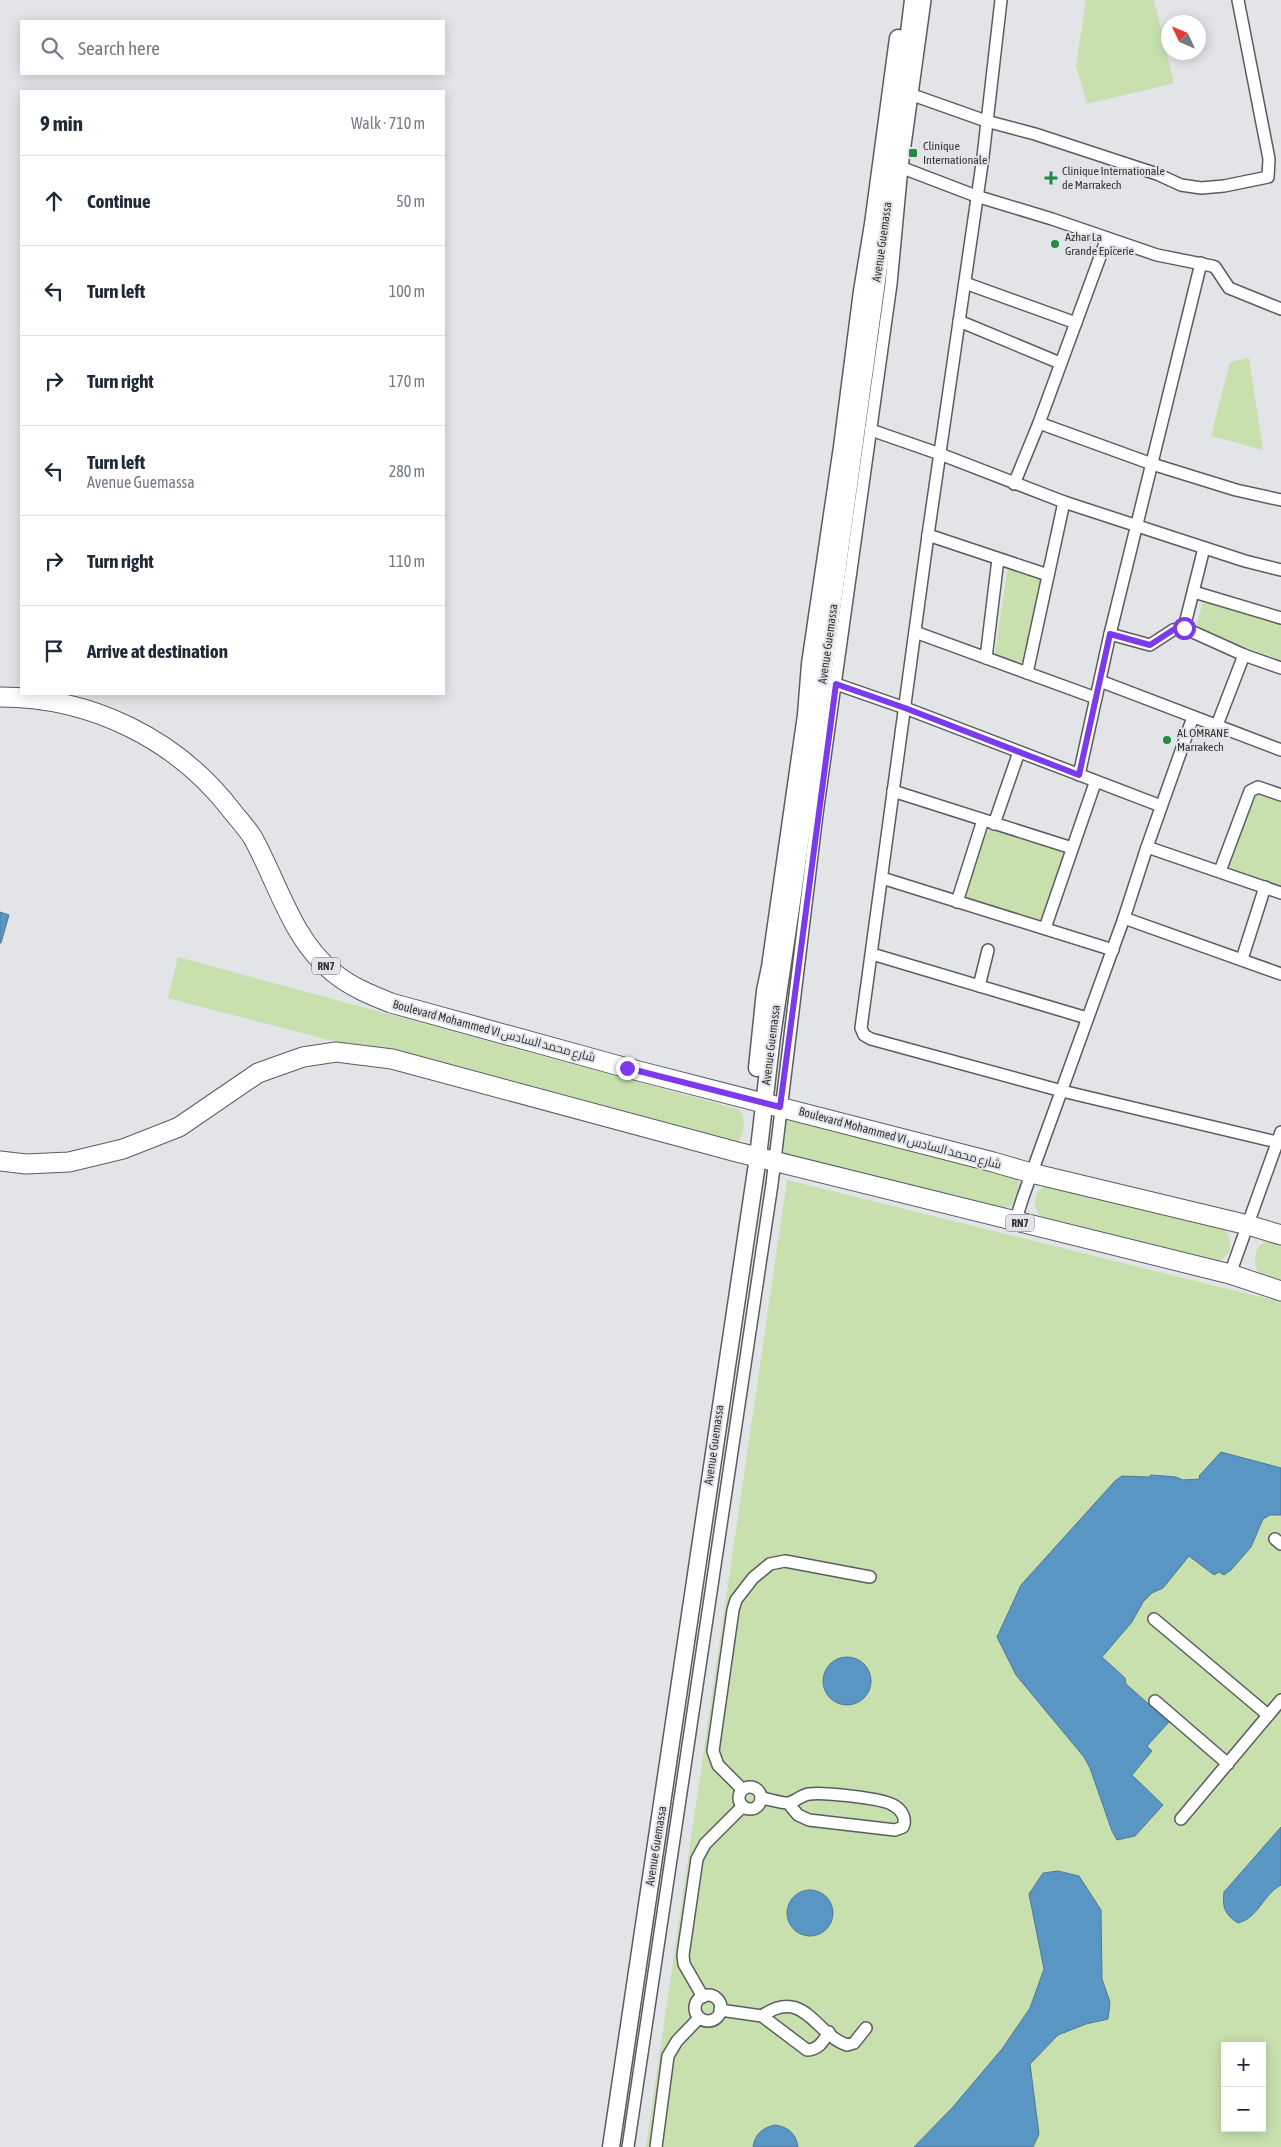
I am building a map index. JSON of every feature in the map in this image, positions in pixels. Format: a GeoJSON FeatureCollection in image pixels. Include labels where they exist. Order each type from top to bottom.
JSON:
{"type":"FeatureCollection","features":[{"type":"Feature","properties":{"kind":"main road","name":"Avenue Guemassa"},"geometry":{"type":"LineString","coordinates":[[892,164],[902,0]]}},
{"type":"Feature","properties":{"kind":"main road","name":"Avenue Guemassa"},"geometry":{"type":"LineString","coordinates":[[611,2147],[760,1157],[766,1103],[765,991],[806,715],[810,664],[842,447],[862,291],[874,224],[892,164],[908,93],[913,0]]}},
{"type":"Feature","properties":{"kind":"main road","name":"Boulevard Mohammed VI شارع محمد السادس"},"geometry":{"type":"LineString","coordinates":[[0,697],[44,699],[83,708],[125,724],[156,741],[184,761],[218,793],[252,836],[300,933],[318,957],[334,973],[359,990],[391,1003],[433,1016],[1031,1173],[1248,1225],[1281,1236]]}},
{"type":"Feature","properties":{"kind":"main road","name":"RN7"},"geometry":{"type":"LineString","coordinates":[[0,1161],[26,1164],[69,1162],[123,1149],[179,1127],[258,1073],[303,1057],[336,1052],[392,1058],[760,1157],[1230,1274],[1281,1291]]}},
{"type":"Feature","properties":{"kind":"main road","name":"Avenue Guemassa"},"geometry":{"type":"LineString","coordinates":[[603,2147],[760,1157]]}},
{"type":"Feature","properties":{"kind":"street","name":"Avenue Guemassa"},"geometry":{"type":"LineString","coordinates":[[908,93],[925,0]]}},
{"type":"Feature","properties":{"kind":"street"},"geometry":{"type":"LineString","coordinates":[[1001,0],[965,283],[928,535],[861,1028],[864,1035],[871,1039],[1062,1091],[1280,1139],[1230,1274]]}},
{"type":"Feature","properties":{"kind":"street"},"geometry":{"type":"LineString","coordinates":[[908,93],[986,121],[1035,134],[1138,168],[1181,185],[1208,188],[1268,177],[1268,159],[1238,0]]}},
{"type":"Feature","properties":{"kind":"street"},"geometry":{"type":"LineString","coordinates":[[892,164],[976,196],[1052,219],[1157,255],[1215,267],[1229,288],[1251,299],[1281,309]]}},
{"type":"Feature","properties":{"kind":"street","name":"Avenue Guemassa"},"geometry":{"type":"LineString","coordinates":[[628,2147],[766,1103],[836,684],[891,284],[892,164]]}},
{"type":"Feature","properties":{"kind":"street"},"geometry":{"type":"LineString","coordinates":[[1014,484],[1039,423],[1106,238]]}},
{"type":"Feature","properties":{"kind":"street"},"geometry":{"type":"LineString","coordinates":[[1079,775],[1136,525],[1201,264]]}},
{"type":"Feature","properties":{"kind":"street"},"geometry":{"type":"LineString","coordinates":[[965,283],[1076,323]]}},
{"type":"Feature","properties":{"kind":"street"},"geometry":{"type":"LineString","coordinates":[[959,321],[1060,363]]}},
{"type":"Feature","properties":{"kind":"street"},"geometry":{"type":"LineString","coordinates":[[1039,423],[1152,464],[1236,490],[1281,500]]}},
{"type":"Feature","properties":{"kind":"street"},"geometry":{"type":"LineString","coordinates":[[871,430],[940,454],[1064,502],[1204,548],[1281,570]]}},
{"type":"Feature","properties":{"kind":"street"},"geometry":{"type":"LineString","coordinates":[[1027,673],[1064,502]]}},
{"type":"Feature","properties":{"kind":"street"},"geometry":{"type":"LineString","coordinates":[[928,535],[1048,575]]}},
{"type":"Feature","properties":{"kind":"street"},"geometry":{"type":"LineString","coordinates":[[1184,628],[1204,548]]}},
{"type":"Feature","properties":{"kind":"street"},"geometry":{"type":"LineString","coordinates":[[986,658],[998,559]]}},
{"type":"Feature","properties":{"kind":"street"},"geometry":{"type":"LineString","coordinates":[[1194,592],[1281,618]]}},
{"type":"Feature","properties":{"kind":"street"},"geometry":{"type":"LineString","coordinates":[[1110,634],[1150,645],[1173,630],[1184,628],[1244,655],[1281,668]]}},
{"type":"Feature","properties":{"kind":"street"},"geometry":{"type":"LineString","coordinates":[[915,632],[1096,698]]}},
{"type":"Feature","properties":{"kind":"street"},"geometry":{"type":"LineString","coordinates":[[1217,725],[1244,655]]}},
{"type":"Feature","properties":{"kind":"street"},"geometry":{"type":"LineString","coordinates":[[1100,681],[1281,750]]}},
{"type":"Feature","properties":{"kind":"street"},"geometry":{"type":"LineString","coordinates":[[836,684],[905,708],[1161,806]]}},
{"type":"Feature","properties":{"kind":"street"},"geometry":{"type":"LineString","coordinates":[[1015,1222],[1194,717]]}},
{"type":"Feature","properties":{"kind":"street"},"geometry":{"type":"LineString","coordinates":[[956,902],[1019,752]]}},
{"type":"Feature","properties":{"kind":"street"},"geometry":{"type":"LineString","coordinates":[[1045,928],[1095,782]]}},
{"type":"Feature","properties":{"kind":"street"},"geometry":{"type":"LineString","coordinates":[[1220,871],[1250,791],[1258,787],[1281,795]]}},
{"type":"Feature","properties":{"kind":"street"},"geometry":{"type":"LineString","coordinates":[[893,791],[1072,848]]}},
{"type":"Feature","properties":{"kind":"street"},"geometry":{"type":"LineString","coordinates":[[1147,847],[1281,893]]}},
{"type":"Feature","properties":{"kind":"street"},"geometry":{"type":"LineString","coordinates":[[882,878],[1112,950]]}},
{"type":"Feature","properties":{"kind":"street"},"geometry":{"type":"LineString","coordinates":[[1242,959],[1266,887]]}},
{"type":"Feature","properties":{"kind":"street"},"geometry":{"type":"LineString","coordinates":[[1124,918],[1281,974]]}},
{"type":"Feature","properties":{"kind":"street"},"geometry":{"type":"LineString","coordinates":[[980,986],[988,950]]}},
{"type":"Feature","properties":{"kind":"street"},"geometry":{"type":"LineString","coordinates":[[872,954],[1087,1018]]}},
{"type":"Feature","properties":{"kind":"street"},"geometry":{"type":"LineString","coordinates":[[742,1789],[718,1765],[713,1751],[736,1600],[763,1568],[777,1562],[786,1561],[818,1566],[870,1577]]}},
{"type":"Feature","properties":{"kind":"street"},"geometry":{"type":"LineString","coordinates":[[1154,1619],[1268,1715]]}},
{"type":"Feature","properties":{"kind":"street"},"geometry":{"type":"LineString","coordinates":[[1181,1819],[1281,1700]]}},
{"type":"Feature","properties":{"kind":"street"},"geometry":{"type":"LineString","coordinates":[[1155,1701],[1228,1764]]}},
{"type":"Feature","properties":{"kind":"street"},"geometry":{"type":"LineString","coordinates":[[750,1786],[760,1793],[761,1798],[756,1807],[749,1809],[743,1806],[739,1796],[742,1789],[750,1786]]}},
{"type":"Feature","properties":{"kind":"street"},"geometry":{"type":"LineString","coordinates":[[761,1798],[788,1803],[811,1794],[885,1802],[896,1807],[904,1816],[905,1821],[903,1827],[895,1830],[809,1820],[798,1814],[788,1803]]}},
{"type":"Feature","properties":{"kind":"street"},"geometry":{"type":"LineString","coordinates":[[703,1997],[684,1964],[683,1955],[697,1859],[705,1844],[743,1806]]}},
{"type":"Feature","properties":{"kind":"street"},"geometry":{"type":"LineString","coordinates":[[699,2018],[707,2021],[712,2020],[719,2014],[720,2010],[715,1998],[703,1997]]}},
{"type":"Feature","properties":{"kind":"street"},"geometry":{"type":"LineString","coordinates":[[699,2018],[695,2006],[703,1997]]}},
{"type":"Feature","properties":{"kind":"street"},"geometry":{"type":"LineString","coordinates":[[762,2016],[775,2008],[792,2007],[804,2012],[844,2044],[850,2045],[866,2028]]}},
{"type":"Feature","properties":{"kind":"street"},"geometry":{"type":"LineString","coordinates":[[720,2010],[762,2016],[807,2050],[812,2050],[819,2046],[828,2032]]}},
{"type":"Feature","properties":{"kind":"street"},"geometry":{"type":"LineString","coordinates":[[656,2147],[668,2056],[677,2041],[699,2018]]}},
{"type":"Feature","properties":{"kind":"green space"},"geometry":{"type":"Polygon","coordinates":[[[1086,0],[1154,0],[1161,29],[1161,60],[1168,60],[1174,83],[1087,104],[1076,66],[1086,0]]]}},
{"type":"Feature","properties":{"kind":"green space"},"geometry":{"type":"Polygon","coordinates":[[[1249,358],[1263,450],[1211,436],[1230,362],[1249,358]]]}},
{"type":"Feature","properties":{"kind":"green space"},"geometry":{"type":"Polygon","coordinates":[[[1008,567],[1049,580],[1029,672],[994,659],[1008,567]]]}},
{"type":"Feature","properties":{"kind":"green space"},"geometry":{"type":"Polygon","coordinates":[[[1204,599],[1281,619],[1281,660],[1195,629],[1204,599]]]}},
{"type":"Feature","properties":{"kind":"green space"},"geometry":{"type":"Polygon","coordinates":[[[1255,789],[1281,798],[1281,888],[1224,867],[1255,789]]]}},
{"type":"Feature","properties":{"kind":"green space"},"geometry":{"type":"Polygon","coordinates":[[[984,826],[1066,851],[1043,925],[961,900],[984,826]]]}},
{"type":"Feature","properties":{"kind":"green space"},"geometry":{"type":"Polygon","coordinates":[[[178,957],[737,1109],[744,1120],[742,1135],[737,1143],[716,1142],[168,998],[178,957]]]}},
{"type":"Feature","properties":{"kind":"green space"},"geometry":{"type":"Polygon","coordinates":[[[786,1113],[1011,1173],[1020,1185],[1021,1195],[1014,1204],[1001,1210],[780,1154],[786,1113]]]}},
{"type":"Feature","properties":{"kind":"green space"},"geometry":{"type":"Polygon","coordinates":[[[787,1180],[1281,1302],[1281,2147],[646,2147],[787,1180]]]}},
{"type":"Feature","properties":{"kind":"green space"},"geometry":{"type":"Polygon","coordinates":[[[1053,1182],[1223,1226],[1230,1239],[1230,1250],[1223,1258],[1210,1264],[1045,1222],[1037,1210],[1035,1199],[1040,1190],[1053,1182]]]}},
{"type":"Feature","properties":{"kind":"green space"},"geometry":{"type":"Polygon","coordinates":[[[1281,1241],[1281,1282],[1268,1280],[1261,1276],[1255,1261],[1257,1250],[1264,1242],[1281,1241]]]}},
{"type":"Feature","properties":{"kind":"water"},"geometry":{"type":"Polygon","coordinates":[[[0,912],[9,915],[1,943],[0,943],[0,912]]]}},
{"type":"Feature","properties":{"kind":"water"},"geometry":{"type":"Polygon","coordinates":[[[1221,1452],[1281,1468],[1281,1515],[1270,1515],[1263,1519],[1251,1547],[1231,1570],[1224,1575],[1219,1572],[1214,1575],[1189,1556],[1163,1588],[1152,1593],[1143,1602],[1132,1622],[1102,1657],[1125,1678],[1126,1684],[1169,1722],[1147,1746],[1152,1751],[1132,1775],[1163,1805],[1135,1836],[1117,1840],[1112,1831],[1090,1768],[1084,1757],[1016,1675],[997,1637],[1021,1585],[1115,1481],[1122,1476],[1149,1477],[1151,1475],[1176,1477],[1183,1480],[1200,1479],[1199,1476],[1221,1452]]]}},
{"type":"Feature","properties":{"kind":"water"},"geometry":{"type":"Polygon","coordinates":[[[847,1657],[856,1659],[864,1664],[869,1672],[871,1681],[869,1690],[864,1698],[856,1703],[847,1705],[838,1703],[830,1698],[825,1690],[823,1681],[825,1672],[830,1664],[838,1659],[847,1657]]]}},
{"type":"Feature","properties":{"kind":"water"},"geometry":{"type":"Polygon","coordinates":[[[1281,1827],[1281,1885],[1270,1894],[1251,1916],[1238,1923],[1225,1910],[1224,1892],[1281,1827]]]}},
{"type":"Feature","properties":{"kind":"water"},"geometry":{"type":"Polygon","coordinates":[[[1058,1871],[1079,1876],[1101,1910],[1102,1979],[1110,2002],[1108,2019],[1086,2024],[1058,2035],[1030,2064],[1039,2134],[1033,2147],[914,2147],[952,2108],[1002,2049],[1030,2008],[1044,1969],[1029,1894],[1043,1873],[1058,1871]]]}},
{"type":"Feature","properties":{"kind":"water"},"geometry":{"type":"Polygon","coordinates":[[[805,1890],[815,1890],[827,1896],[832,1904],[832,1922],[827,1930],[819,1935],[805,1936],[797,1933],[790,1926],[787,1918],[787,1908],[790,1900],[797,1893],[805,1890]]]}},
{"type":"Feature","properties":{"kind":"water"},"geometry":{"type":"Polygon","coordinates":[[[775,2125],[784,2127],[791,2132],[798,2147],[753,2147],[755,2138],[760,2132],[775,2125]]]}},
{"type":"Feature","properties":{"kind":"place","name":"Clinique Internationale"},"geometry":{"type":"Point","coordinates":[913,153]}},
{"type":"Feature","properties":{"kind":"place","name":"Clinique Internationale de Marrakech"},"geometry":{"type":"Point","coordinates":[1051,178]}},
{"type":"Feature","properties":{"kind":"place","name":"Azhar La Grande Epicerie"},"geometry":{"type":"Point","coordinates":[1055,244]}},
{"type":"Feature","properties":{"kind":"place","name":"AL OMRANE Marrakech"},"geometry":{"type":"Point","coordinates":[1167,740]}},
{"type":"Feature","properties":{"kind":"route"},"geometry":{"type":"LineString","coordinates":[[627,1068],[780,1107],[836,684],[905,708],[1079,775],[1110,634],[1137,643],[1150,645],[1173,630],[1184,628]]}}]}
